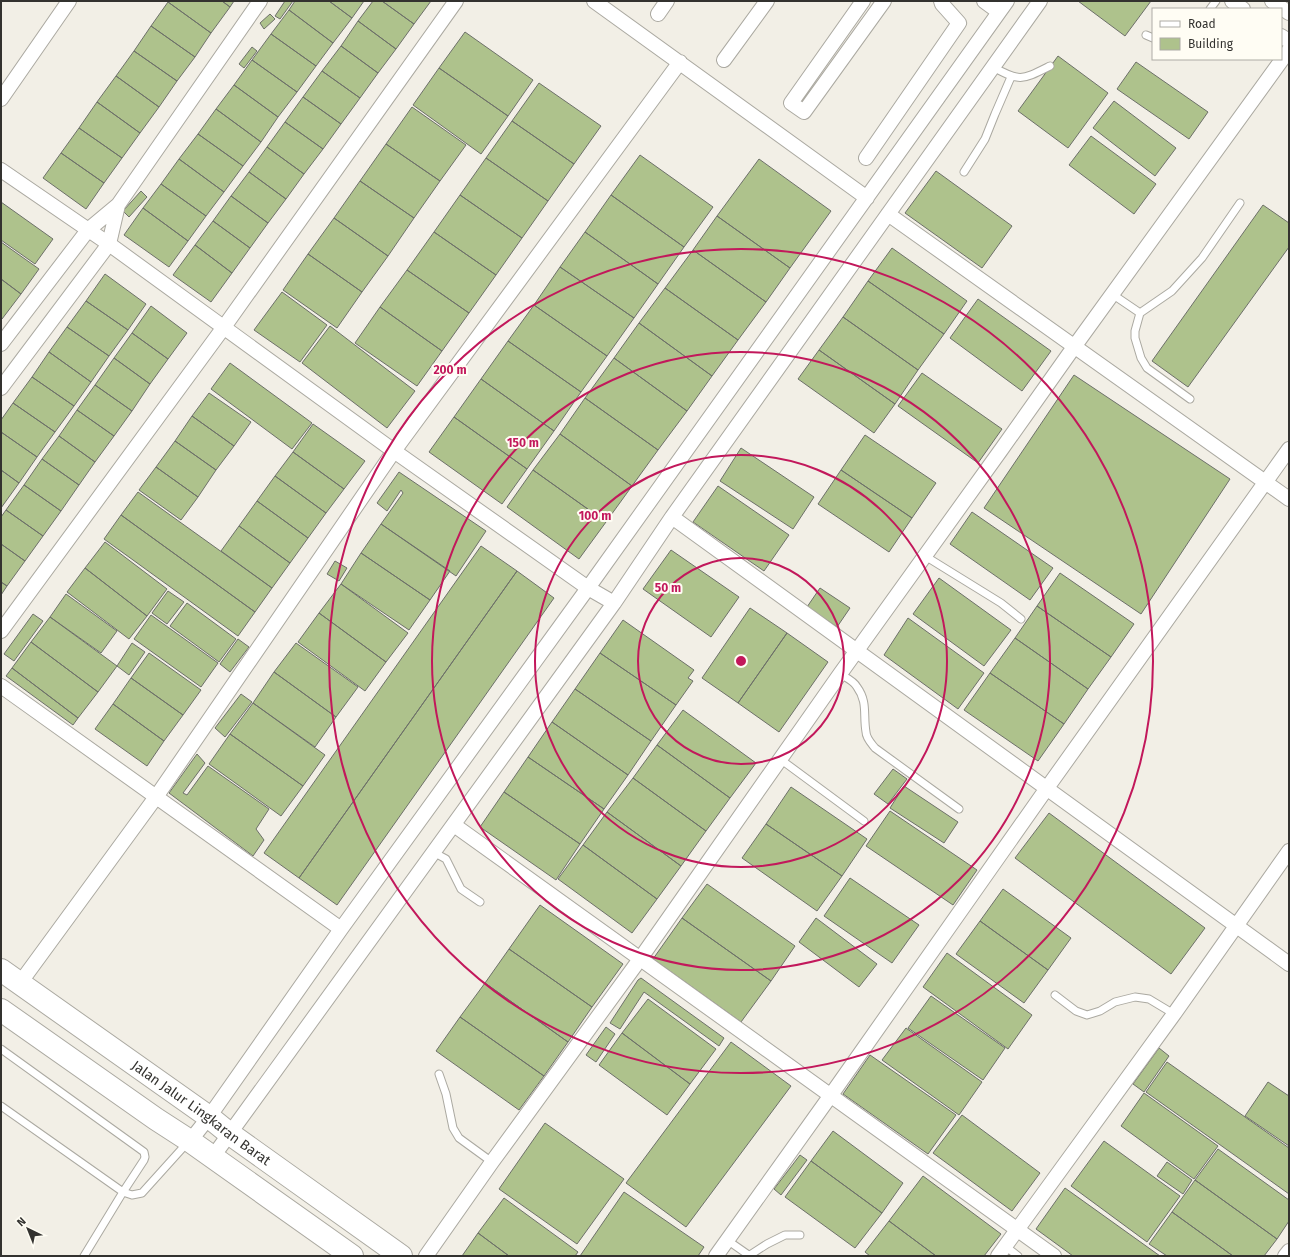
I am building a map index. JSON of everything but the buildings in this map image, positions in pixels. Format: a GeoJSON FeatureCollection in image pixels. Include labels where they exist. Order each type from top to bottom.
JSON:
{"type":"FeatureCollection","features":[{"type":"Feature","properties":{"kind":"main road","name":"Jalan Jalur Lingkaran Barat"},"geometry":{"type":"LineString","coordinates":[[1,970],[209,1117],[230,1134],[401,1256]]}},
{"type":"Feature","properties":{"kind":"main road"},"geometry":{"type":"LineString","coordinates":[[1,1010],[352,1256]]}},
{"type":"Feature","properties":{"kind":"street"},"geometry":{"type":"LineString","coordinates":[[1,99],[70,1]]}},
{"type":"Feature","properties":{"kind":"street"},"geometry":{"type":"LineString","coordinates":[[1,344],[88,230],[118,205],[260,1]]}},
{"type":"Feature","properties":{"kind":"street"},"geometry":{"type":"LineString","coordinates":[[1,631],[224,327],[456,1]]}},
{"type":"Feature","properties":{"kind":"street"},"geometry":{"type":"LineString","coordinates":[[594,1],[867,198]]}},
{"type":"Feature","properties":{"kind":"street"},"geometry":{"type":"LineString","coordinates":[[658,14],[667,1]]}},
{"type":"Feature","properties":{"kind":"street"},"geometry":{"type":"LineString","coordinates":[[724,60],[766,1]]}},
{"type":"Feature","properties":{"kind":"street"},"geometry":{"type":"LineString","coordinates":[[863,1],[791,102],[804,112],[884,1]]}},
{"type":"Feature","properties":{"kind":"street"},"geometry":{"type":"LineString","coordinates":[[866,158],[959,23],[941,1]]}},
{"type":"Feature","properties":{"kind":"street"},"geometry":{"type":"LineString","coordinates":[[190,1141],[209,1117],[341,930],[588,588],[1003,6],[984,1]]}},
{"type":"Feature","properties":{"kind":"street"},"geometry":{"type":"LineString","coordinates":[[212,1158],[614,603],[672,517],[1040,1]]}},
{"type":"Feature","properties":{"kind":"street"},"geometry":{"type":"LineString","coordinates":[[1232,1],[1242,8]]}},
{"type":"Feature","properties":{"kind":"street"},"geometry":{"type":"LineString","coordinates":[[1272,1],[1282,8]]}},
{"type":"Feature","properties":{"kind":"street"},"geometry":{"type":"LineString","coordinates":[[1282,60],[1289,50]]}},
{"type":"Feature","properties":{"kind":"street"},"geometry":{"type":"LineString","coordinates":[[426,1256],[492,1162],[640,959],[856,651],[1282,60]]}},
{"type":"Feature","properties":{"kind":"street"},"geometry":{"type":"LineString","coordinates":[[20,983],[156,797],[394,451],[680,62]]}},
{"type":"Feature","properties":{"kind":"street"},"geometry":{"type":"LineString","coordinates":[[1,170],[108,244],[394,451],[588,588],[614,603]]}},
{"type":"Feature","properties":{"kind":"street"},"geometry":{"type":"LineString","coordinates":[[1,388],[108,244],[118,205]]}},
{"type":"Feature","properties":{"kind":"street"},"geometry":{"type":"LineString","coordinates":[[888,214],[1289,499]]}},
{"type":"Feature","properties":{"kind":"street"},"geometry":{"type":"LineString","coordinates":[[716,1256],[1289,449]]}},
{"type":"Feature","properties":{"kind":"street"},"geometry":{"type":"LineString","coordinates":[[672,517],[1289,964]]}},
{"type":"Feature","properties":{"kind":"street"},"geometry":{"type":"LineString","coordinates":[[1,686],[341,930]]}},
{"type":"Feature","properties":{"kind":"street"},"geometry":{"type":"LineString","coordinates":[[454,825],[1054,1256]]}},
{"type":"Feature","properties":{"kind":"street"},"geometry":{"type":"LineString","coordinates":[[1001,1251],[1174,1014],[1289,851]]}},
{"type":"Feature","properties":{"kind":"street"},"geometry":{"type":"LineString","coordinates":[[1285,1256],[1289,1251]]}},
{"type":"Feature","properties":{"kind":"lane"},"geometry":{"type":"LineString","coordinates":[[993,67],[1011,77],[1018,78],[1027,77],[1050,66]]}},
{"type":"Feature","properties":{"kind":"lane"},"geometry":{"type":"LineString","coordinates":[[964,172],[986,139],[1011,77]]}},
{"type":"Feature","properties":{"kind":"lane"},"geometry":{"type":"LineString","coordinates":[[1190,399],[1147,368],[1141,358],[1135,338],[1135,331],[1140,313],[1172,291],[1202,258],[1240,203]]}},
{"type":"Feature","properties":{"kind":"lane"},"geometry":{"type":"LineString","coordinates":[[1112,294],[1140,313]]}},
{"type":"Feature","properties":{"kind":"lane"},"geometry":{"type":"LineString","coordinates":[[925,556],[1001,603],[1022,619]]}},
{"type":"Feature","properties":{"kind":"lane"},"geometry":{"type":"LineString","coordinates":[[840,674],[857,686],[863,698],[866,712],[866,733],[869,741],[875,748],[959,809]]}},
{"type":"Feature","properties":{"kind":"lane"},"geometry":{"type":"LineString","coordinates":[[780,759],[864,821]]}},
{"type":"Feature","properties":{"kind":"lane"},"geometry":{"type":"LineString","coordinates":[[433,852],[446,859],[461,889],[480,902]]}},
{"type":"Feature","properties":{"kind":"lane"},"geometry":{"type":"LineString","coordinates":[[1055,995],[1076,1012],[1087,1015],[1100,1011],[1115,1002],[1135,997],[1149,999],[1174,1014]]}},
{"type":"Feature","properties":{"kind":"lane"},"geometry":{"type":"LineString","coordinates":[[1,1049],[144,1152],[144,1160],[84,1256]]}},
{"type":"Feature","properties":{"kind":"lane"},"geometry":{"type":"LineString","coordinates":[[439,1074],[446,1094],[453,1128],[459,1138],[492,1162]]}},
{"type":"Feature","properties":{"kind":"lane"},"geometry":{"type":"LineString","coordinates":[[1,1106],[123,1192],[132,1195],[142,1193],[190,1141]]}},
{"type":"Feature","properties":{"kind":"lane"},"geometry":{"type":"LineString","coordinates":[[727,1240],[750,1256],[767,1244],[784,1235],[800,1235]]}},
{"type":"Feature","properties":{"kind":"lane"},"geometry":{"type":"LineString","coordinates":[[1001,1251],[1018,1256]]}}]}
